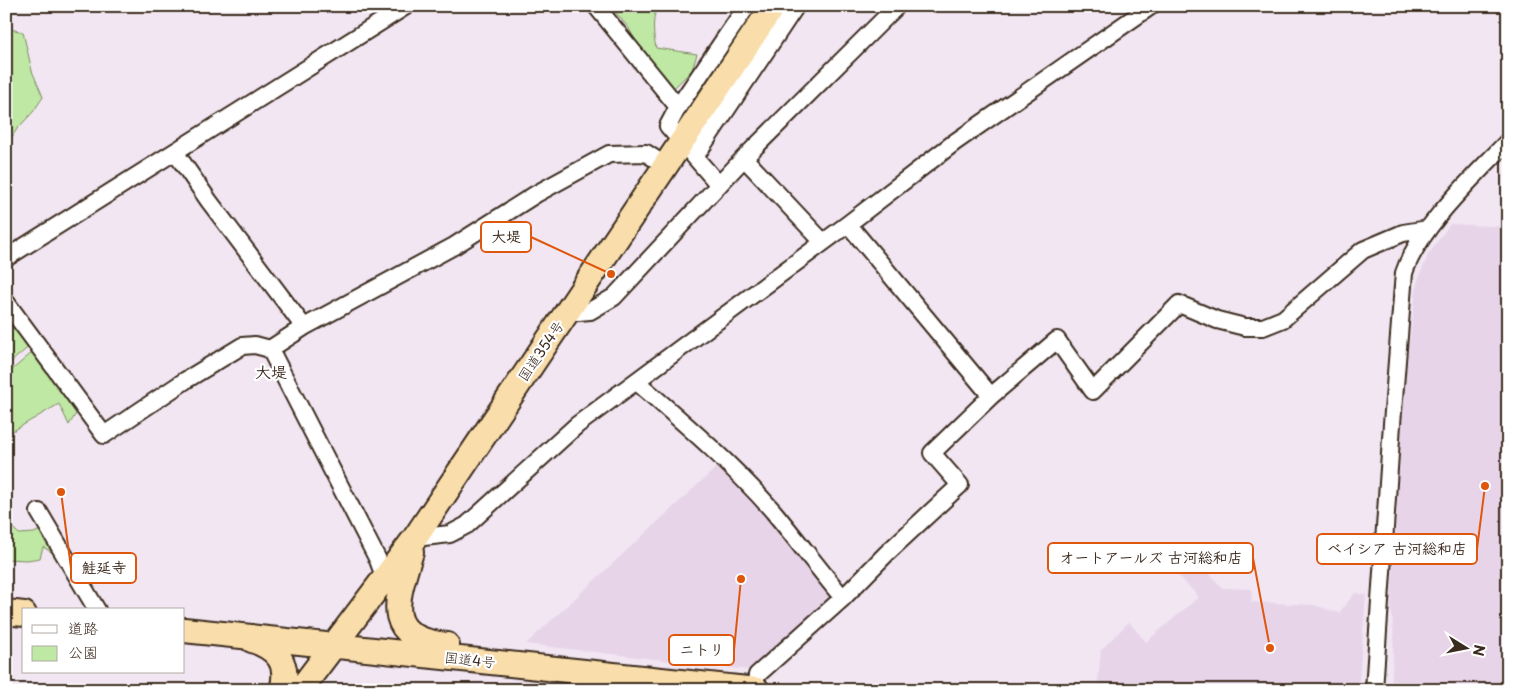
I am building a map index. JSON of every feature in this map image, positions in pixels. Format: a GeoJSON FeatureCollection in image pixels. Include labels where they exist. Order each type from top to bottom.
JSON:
{"type":"FeatureCollection","features":[{"type":"Feature","properties":{"kind":"highway","name":"国道354号"},"geometry":{"type":"LineString","coordinates":[[300,690],[415,538],[666,166],[688,149],[773,6]]}},
{"type":"Feature","properties":{"kind":"highway"},"geometry":{"type":"LineString","coordinates":[[415,538],[399,598],[399,619],[403,627],[420,640],[440,645],[479,649],[506,664]]}},
{"type":"Feature","properties":{"kind":"highway"},"geometry":{"type":"LineString","coordinates":[[6,612],[22,614]]}},
{"type":"Feature","properties":{"kind":"highway","name":"国道4号"},"geometry":{"type":"LineString","coordinates":[[185,630],[756,690]]}},
{"type":"Feature","properties":{"kind":"highway"},"geometry":{"type":"LineString","coordinates":[[233,634],[257,642],[278,654],[284,673],[282,690]]}},
{"type":"Feature","properties":{"kind":"street"},"geometry":{"type":"LineString","coordinates":[[8,252],[175,152],[406,6]]}},
{"type":"Feature","properties":{"kind":"street"},"geometry":{"type":"LineString","coordinates":[[596,6],[678,107]]}},
{"type":"Feature","properties":{"kind":"street"},"geometry":{"type":"LineString","coordinates":[[719,185],[668,126],[678,107],[747,6]]}},
{"type":"Feature","properties":{"kind":"street"},"geometry":{"type":"LineString","coordinates":[[688,149],[796,6]]}},
{"type":"Feature","properties":{"kind":"street"},"geometry":{"type":"LineString","coordinates":[[567,313],[590,311],[614,297],[744,158],[897,6]]}},
{"type":"Feature","properties":{"kind":"street"},"geometry":{"type":"LineString","coordinates":[[415,538],[450,534],[467,525],[577,425],[637,382],[955,142],[1150,6]]}},
{"type":"Feature","properties":{"kind":"street"},"geometry":{"type":"LineString","coordinates":[[1374,690],[1404,273],[1409,258],[1428,229],[1508,141]]}},
{"type":"Feature","properties":{"kind":"street"},"geometry":{"type":"LineString","coordinates":[[175,152],[209,201],[304,327]]}},
{"type":"Feature","properties":{"kind":"street"},"geometry":{"type":"LineString","coordinates":[[6,302],[104,435],[186,380],[242,346],[255,345],[270,349],[304,327],[454,246],[536,194],[609,154],[646,153],[666,166]]}},
{"type":"Feature","properties":{"kind":"street"},"geometry":{"type":"LineString","coordinates":[[744,158],[823,242]]}},
{"type":"Feature","properties":{"kind":"street"},"geometry":{"type":"LineString","coordinates":[[848,224],[991,396]]}},
{"type":"Feature","properties":{"kind":"street"},"geometry":{"type":"LineString","coordinates":[[756,690],[757,675],[843,598],[887,553],[960,486],[932,454],[991,396],[1057,340],[1093,391],[1179,304],[1217,320],[1245,327],[1263,327],[1283,319],[1363,250],[1403,234],[1428,229]]}},
{"type":"Feature","properties":{"kind":"street"},"geometry":{"type":"LineString","coordinates":[[270,349],[378,560],[385,579]]}},
{"type":"Feature","properties":{"kind":"street"},"geometry":{"type":"LineString","coordinates":[[637,382],[696,432],[732,468],[772,510],[843,598]]}},
{"type":"Feature","properties":{"kind":"street"},"geometry":{"type":"LineString","coordinates":[[39,512],[96,608]]}},
{"type":"Feature","properties":{"kind":"shaded area"},"geometry":{"type":"Polygon","coordinates":[[[1450,224],[1508,227],[1508,690],[1391,690],[1394,637],[1391,607],[1400,456],[1405,378],[1417,283],[1428,255],[1450,224]]]}},
{"type":"Feature","properties":{"kind":"shaded area"},"geometry":{"type":"Polygon","coordinates":[[[720,464],[835,595],[750,670],[526,644],[720,464]]]}},
{"type":"Feature","properties":{"kind":"shaded area"},"geometry":{"type":"Polygon","coordinates":[[[1191,551],[1222,588],[1252,589],[1251,602],[1314,605],[1339,613],[1355,593],[1366,595],[1358,690],[1097,690],[1101,650],[1129,622],[1146,642],[1199,597],[1172,569],[1191,551]]]}},
{"type":"Feature","properties":{"kind":"green space"},"geometry":{"type":"Polygon","coordinates":[[[610,6],[657,6],[654,17],[656,48],[697,54],[692,70],[672,90],[638,45],[628,27],[610,6]]]}},
{"type":"Feature","properties":{"kind":"green space"},"geometry":{"type":"Polygon","coordinates":[[[6,28],[23,32],[32,71],[43,97],[6,146],[6,28]]]}},
{"type":"Feature","properties":{"kind":"green space"},"geometry":{"type":"Polygon","coordinates":[[[6,313],[31,345],[6,366],[6,313]]]}},
{"type":"Feature","properties":{"kind":"green space"},"geometry":{"type":"Polygon","coordinates":[[[34,351],[77,412],[69,425],[59,404],[6,435],[6,375],[34,351]]]}},
{"type":"Feature","properties":{"kind":"green space"},"geometry":{"type":"Polygon","coordinates":[[[6,521],[19,534],[34,533],[51,525],[58,556],[43,547],[40,558],[27,560],[6,559],[6,521]]]}},
{"type":"Feature","properties":{"kind":"place","name":"大堤"},"geometry":{"type":"Point","coordinates":[611,274]}},
{"type":"Feature","properties":{"kind":"place","name":"ベイシア 古河総和店"},"geometry":{"type":"Point","coordinates":[1485,486]}},
{"type":"Feature","properties":{"kind":"place","name":"鮭延寺"},"geometry":{"type":"Point","coordinates":[61,492]}},
{"type":"Feature","properties":{"kind":"place","name":"ニトリ"},"geometry":{"type":"Point","coordinates":[741,579]}},
{"type":"Feature","properties":{"kind":"place","name":"オートアールズ 古河総和店"},"geometry":{"type":"Point","coordinates":[1270,648]}},
{"type":"Feature","properties":{"kind":"district","name":"大堤"},"geometry":{"type":"Point","coordinates":[271,372]}}]}
